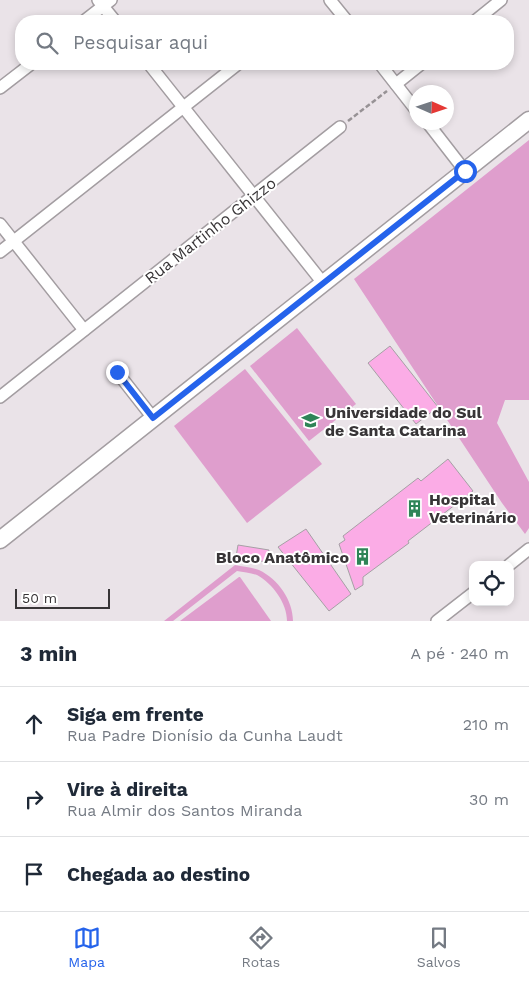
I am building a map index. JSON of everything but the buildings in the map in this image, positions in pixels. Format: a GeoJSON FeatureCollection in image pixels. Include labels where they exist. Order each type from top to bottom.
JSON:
{"type":"FeatureCollection","features":[{"type":"Feature","properties":{"kind":"street"},"geometry":{"type":"LineString","coordinates":[[330,0],[342,15]]}},
{"type":"Feature","properties":{"kind":"street"},"geometry":{"type":"LineString","coordinates":[[482,15],[501,0]]}},
{"type":"Feature","properties":{"kind":"street"},"geometry":{"type":"LineString","coordinates":[[90,15],[104,2],[112,15]]}},
{"type":"Feature","properties":{"kind":"street"},"geometry":{"type":"LineString","coordinates":[[0,88],[23,70]]}},
{"type":"Feature","properties":{"kind":"street"},"geometry":{"type":"LineString","coordinates":[[153,70],[323,283]]}},
{"type":"Feature","properties":{"kind":"street"},"geometry":{"type":"LineString","coordinates":[[0,252],[230,70]]}},
{"type":"Feature","properties":{"kind":"street"},"geometry":{"type":"LineString","coordinates":[[385,70],[409,101]]}},
{"type":"Feature","properties":{"kind":"street"},"geometry":{"type":"LineString","coordinates":[[396,84],[414,70]]}},
{"type":"Feature","properties":{"kind":"street"},"geometry":{"type":"LineString","coordinates":[[0,540],[529,120]]}},
{"type":"Feature","properties":{"kind":"street","name":"Rua Martinho Ghizzo"},"geometry":{"type":"LineString","coordinates":[[0,397],[340,127]]}},
{"type":"Feature","properties":{"kind":"street"},"geometry":{"type":"LineString","coordinates":[[433,130],[465,171]]}},
{"type":"Feature","properties":{"kind":"street"},"geometry":{"type":"LineString","coordinates":[[0,224],[84,330]]}},
{"type":"Feature","properties":{"kind":"street"},"geometry":{"type":"LineString","coordinates":[[117,372],[153,418]]}},
{"type":"Feature","properties":{"kind":"street"},"geometry":{"type":"LineString","coordinates":[[514,561],[529,549]]}},
{"type":"Feature","properties":{"kind":"street"},"geometry":{"type":"LineString","coordinates":[[437,621],[469,596]]}},
{"type":"Feature","properties":{"kind":"path"},"geometry":{"type":"LineString","coordinates":[[340,127],[396,84]]}},
{"type":"Feature","properties":{"kind":"shaded area"},"geometry":{"type":"Polygon","coordinates":[[[529,140],[529,400],[505,400],[497,423],[529,482],[529,528],[525,534],[502,503],[354,279],[529,140]]]}},
{"type":"Feature","properties":{"kind":"shaded area"},"geometry":{"type":"Polygon","coordinates":[[[297,328],[356,404],[309,441],[250,366],[297,328]]]}},
{"type":"Feature","properties":{"kind":"shaded area"},"geometry":{"type":"Polygon","coordinates":[[[245,369],[322,464],[247,523],[174,426],[245,369]]]}},
{"type":"Feature","properties":{"kind":"shaded area"},"geometry":{"type":"Polygon","coordinates":[[[235,565],[259,570],[272,579],[287,598],[293,621],[287,621],[282,601],[268,583],[257,575],[237,571],[173,621],[164,621],[235,565]]]}},
{"type":"Feature","properties":{"kind":"shaded area"},"geometry":{"type":"Polygon","coordinates":[[[239,577],[271,621],[180,621],[239,577]]]}},
{"type":"Feature","properties":{"kind":"place","name":"Universidade do Sul de Santa Catarina"},"geometry":{"type":"Point","coordinates":[311,421]}},
{"type":"Feature","properties":{"kind":"place","name":"Hospital Veterinário"},"geometry":{"type":"Point","coordinates":[415,508]}},
{"type":"Feature","properties":{"kind":"place","name":"Bloco Anatômico"},"geometry":{"type":"Point","coordinates":[363,557]}},
{"type":"Feature","properties":{"kind":"route"},"geometry":{"type":"LineString","coordinates":[[117,372],[153,418],[465,171]]}}]}
